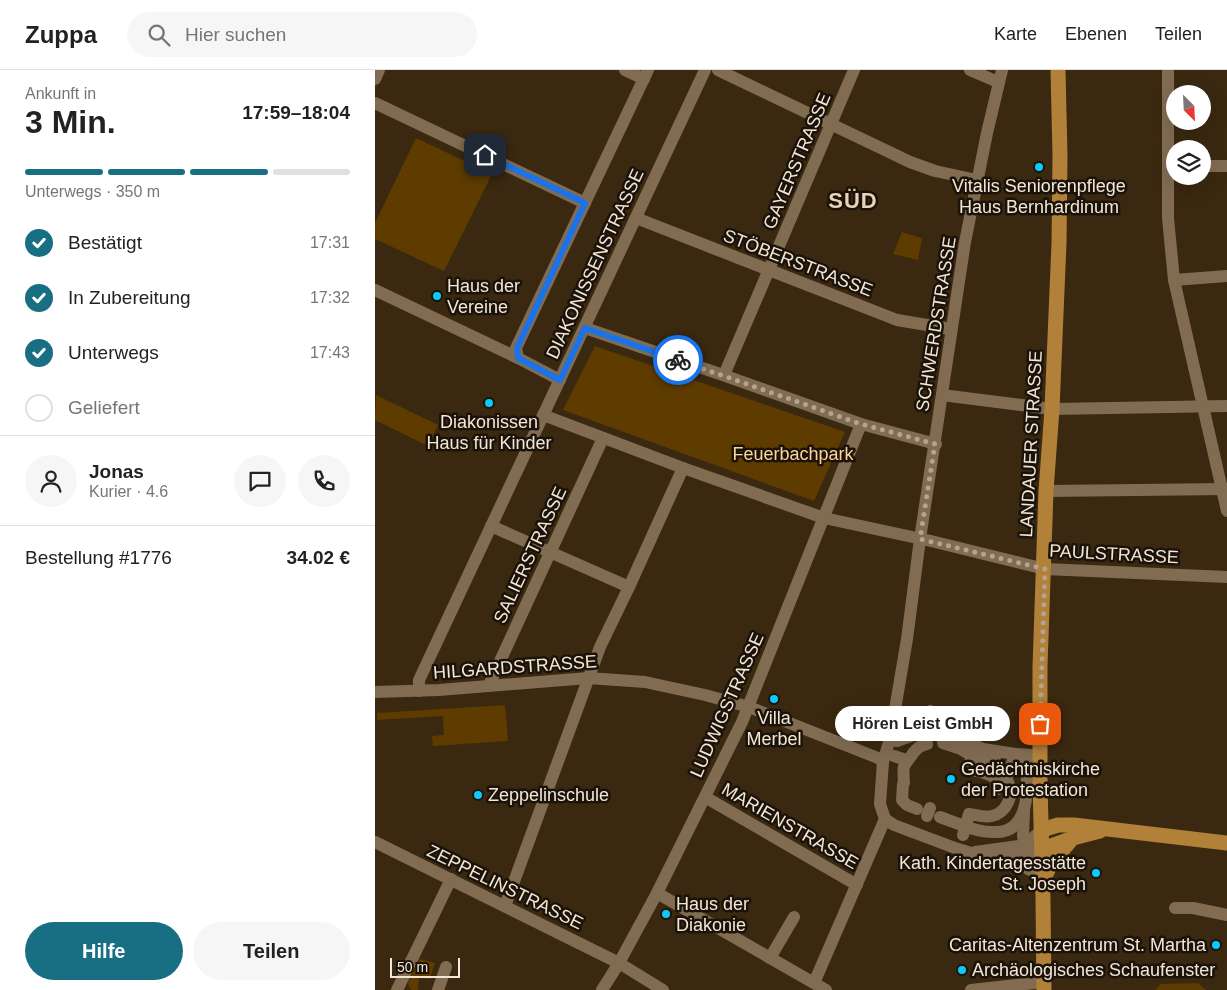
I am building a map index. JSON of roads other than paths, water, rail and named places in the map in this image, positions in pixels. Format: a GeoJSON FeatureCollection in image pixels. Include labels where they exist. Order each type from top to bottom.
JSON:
{"type":"FeatureCollection","features":[{"type":"Feature","properties":{"kind":"main road","name":"LANDAUER STRASSE"},"geometry":{"type":"LineString","coordinates":[[1044,986],[1040,676],[1045,569],[1046,491],[1052,409],[1059,237],[1058,70]]}},
{"type":"Feature","properties":{"kind":"main road"},"geometry":{"type":"LineString","coordinates":[[1041,830],[1059,825],[1114,828],[1227,842]]}},
{"type":"Feature","properties":{"kind":"main road"},"geometry":{"type":"LineString","coordinates":[[1042,849],[1073,838],[1114,828]]}},
{"type":"Feature","properties":{"kind":"main road"},"geometry":{"type":"LineString","coordinates":[[1042,881],[1051,864],[1073,838]]}},
{"type":"Feature","properties":{"kind":"street"},"geometry":{"type":"LineString","coordinates":[[375,79],[379,70]]}},
{"type":"Feature","properties":{"kind":"street"},"geometry":{"type":"LineString","coordinates":[[518,358],[517,348],[646,74],[625,70]]}},
{"type":"Feature","properties":{"kind":"street","name":"DIAKONISSENSTRASSE"},"geometry":{"type":"LineString","coordinates":[[419,691],[419,680],[705,70]]}},
{"type":"Feature","properties":{"kind":"street"},"geometry":{"type":"LineString","coordinates":[[717,70],[910,162],[935,171],[977,180]]}},
{"type":"Feature","properties":{"kind":"street","name":"GAYERSTRASSE"},"geometry":{"type":"LineString","coordinates":[[723,375],[770,270],[854,70]]}},
{"type":"Feature","properties":{"kind":"street"},"geometry":{"type":"LineString","coordinates":[[970,70],[1000,76]]}},
{"type":"Feature","properties":{"kind":"street"},"geometry":{"type":"LineString","coordinates":[[1168,70],[1171,140]]}},
{"type":"Feature","properties":{"kind":"street","name":"SCHWERDSTRASSE"},"geometry":{"type":"LineString","coordinates":[[900,768],[890,739],[907,639],[951,329],[977,180],[1000,76]]}},
{"type":"Feature","properties":{"kind":"street"},"geometry":{"type":"LineString","coordinates":[[375,103],[585,203]]}},
{"type":"Feature","properties":{"kind":"street"},"geometry":{"type":"LineString","coordinates":[[1211,166],[1227,166]]}},
{"type":"Feature","properties":{"kind":"street"},"geometry":{"type":"LineString","coordinates":[[1171,185],[1168,218],[1174,280],[1203,407],[1225,489],[1227,511]]}},
{"type":"Feature","properties":{"kind":"street","name":"STÖBERSTRASSE"},"geometry":{"type":"LineString","coordinates":[[636,218],[897,320],[951,329]]}},
{"type":"Feature","properties":{"kind":"street"},"geometry":{"type":"LineString","coordinates":[[1174,280],[1227,276]]}},
{"type":"Feature","properties":{"kind":"street"},"geometry":{"type":"LineString","coordinates":[[375,290],[560,380]]}},
{"type":"Feature","properties":{"kind":"street"},"geometry":{"type":"LineString","coordinates":[[585,328],[861,424],[935,444]]}},
{"type":"Feature","properties":{"kind":"street"},"geometry":{"type":"LineString","coordinates":[[942,395],[1052,409],[1227,406]]}},
{"type":"Feature","properties":{"kind":"street","name":"PAULSTRASSE"},"geometry":{"type":"LineString","coordinates":[[543,415],[683,468],[824,518],[1045,569],[1227,577]]}},
{"type":"Feature","properties":{"kind":"street","name":"LUDWIGSTRASSE"},"geometry":{"type":"LineString","coordinates":[[602,990],[657,893],[749,707],[861,424]]}},
{"type":"Feature","properties":{"kind":"street","name":"SALIERSTRASSE"},"geometry":{"type":"LineString","coordinates":[[489,686],[603,438]]}},
{"type":"Feature","properties":{"kind":"street"},"geometry":{"type":"LineString","coordinates":[[505,906],[600,647],[683,468]]}},
{"type":"Feature","properties":{"kind":"street"},"geometry":{"type":"LineString","coordinates":[[1046,491],[1225,489]]}},
{"type":"Feature","properties":{"kind":"street"},"geometry":{"type":"LineString","coordinates":[[491,526],[629,587]]}},
{"type":"Feature","properties":{"kind":"street","name":"HILGARDSTRASSE"},"geometry":{"type":"LineString","coordinates":[[375,692],[419,691],[588,678],[645,682],[749,707],[900,768]]}},
{"type":"Feature","properties":{"kind":"street"},"geometry":{"type":"LineString","coordinates":[[930,711],[923,727],[927,744],[992,781]]}},
{"type":"Feature","properties":{"kind":"street"},"geometry":{"type":"LineString","coordinates":[[901,718],[923,727],[992,781]]}},
{"type":"Feature","properties":{"kind":"street"},"geometry":{"type":"LineString","coordinates":[[897,741],[923,727]]}},
{"type":"Feature","properties":{"kind":"street"},"geometry":{"type":"LineString","coordinates":[[927,744],[919,747],[900,768],[879,804],[894,825],[970,853],[1031,870],[1042,881]]}},
{"type":"Feature","properties":{"kind":"street"},"geometry":{"type":"LineString","coordinates":[[900,768],[902,800],[907,805],[929,817],[964,830],[992,781],[1024,755]]}},
{"type":"Feature","properties":{"kind":"street"},"geometry":{"type":"LineString","coordinates":[[992,781],[1024,755]]}},
{"type":"Feature","properties":{"kind":"street"},"geometry":{"type":"LineString","coordinates":[[992,781],[1024,755]]}},
{"type":"Feature","properties":{"kind":"street","name":"MARIENSTRASSE"},"geometry":{"type":"LineString","coordinates":[[705,797],[857,885]]}},
{"type":"Feature","properties":{"kind":"street"},"geometry":{"type":"LineString","coordinates":[[814,983],[886,813],[902,800]]}},
{"type":"Feature","properties":{"kind":"street"},"geometry":{"type":"LineString","coordinates":[[970,853],[1010,848],[1025,843],[1041,830]]}},
{"type":"Feature","properties":{"kind":"street","name":"ZEPPELINSTRASSE"},"geometry":{"type":"LineString","coordinates":[[375,842],[619,963],[663,990]]}},
{"type":"Feature","properties":{"kind":"street"},"geometry":{"type":"LineString","coordinates":[[1025,843],[1042,849]]}},
{"type":"Feature","properties":{"kind":"street"},"geometry":{"type":"LineString","coordinates":[[988,858],[1029,854],[1042,849]]}},
{"type":"Feature","properties":{"kind":"street"},"geometry":{"type":"LineString","coordinates":[[397,990],[451,879]]}},
{"type":"Feature","properties":{"kind":"street"},"geometry":{"type":"LineString","coordinates":[[657,893],[827,990]]}},
{"type":"Feature","properties":{"kind":"street"},"geometry":{"type":"LineString","coordinates":[[1175,908],[1193,908],[1227,915]]}},
{"type":"Feature","properties":{"kind":"street"},"geometry":{"type":"LineString","coordinates":[[770,958],[794,917]]}},
{"type":"Feature","properties":{"kind":"street"},"geometry":{"type":"LineString","coordinates":[[438,990],[446,967]]}},
{"type":"Feature","properties":{"kind":"street"},"geometry":{"type":"LineString","coordinates":[[971,990],[1044,986]]}},
{"type":"Feature","properties":{"kind":"place","name":"Vitalis Seniorenpflege Haus Bernhardinum"},"geometry":{"type":"Point","coordinates":[1039,167]}},
{"type":"Feature","properties":{"kind":"place","name":"Haus der Vereine"},"geometry":{"type":"Point","coordinates":[437,296]}},
{"type":"Feature","properties":{"kind":"place","name":"Diakonissen Haus für Kinder"},"geometry":{"type":"Point","coordinates":[489,403]}},
{"type":"Feature","properties":{"kind":"place","name":"Villa Merbel"},"geometry":{"type":"Point","coordinates":[774,699]}},
{"type":"Feature","properties":{"kind":"place","name":"Hören Leist GmbH"},"geometry":{"type":"Point","coordinates":[1040,724]}},
{"type":"Feature","properties":{"kind":"place","name":"Gedächtniskirche der Protestation"},"geometry":{"type":"Point","coordinates":[951,779]}},
{"type":"Feature","properties":{"kind":"place","name":"Zeppelinschule"},"geometry":{"type":"Point","coordinates":[478,795]}},
{"type":"Feature","properties":{"kind":"place","name":"Kath. Kindertagesstätte St. Joseph"},"geometry":{"type":"Point","coordinates":[1096,873]}},
{"type":"Feature","properties":{"kind":"place","name":"Haus der Diakonie"},"geometry":{"type":"Point","coordinates":[666,914]}},
{"type":"Feature","properties":{"kind":"place","name":"Caritas-Altenzentrum St. Martha"},"geometry":{"type":"Point","coordinates":[1216,945]}},
{"type":"Feature","properties":{"kind":"place","name":"Archäologisches Schaufenster"},"geometry":{"type":"Point","coordinates":[962,970]}},
{"type":"Feature","properties":{"kind":"district","name":"SÜD"},"geometry":{"type":"Point","coordinates":[853,200]}},
{"type":"Feature","properties":{"kind":"park label","name":"Feuerbachpark"},"geometry":{"type":"Point","coordinates":[793,454]}}]}
